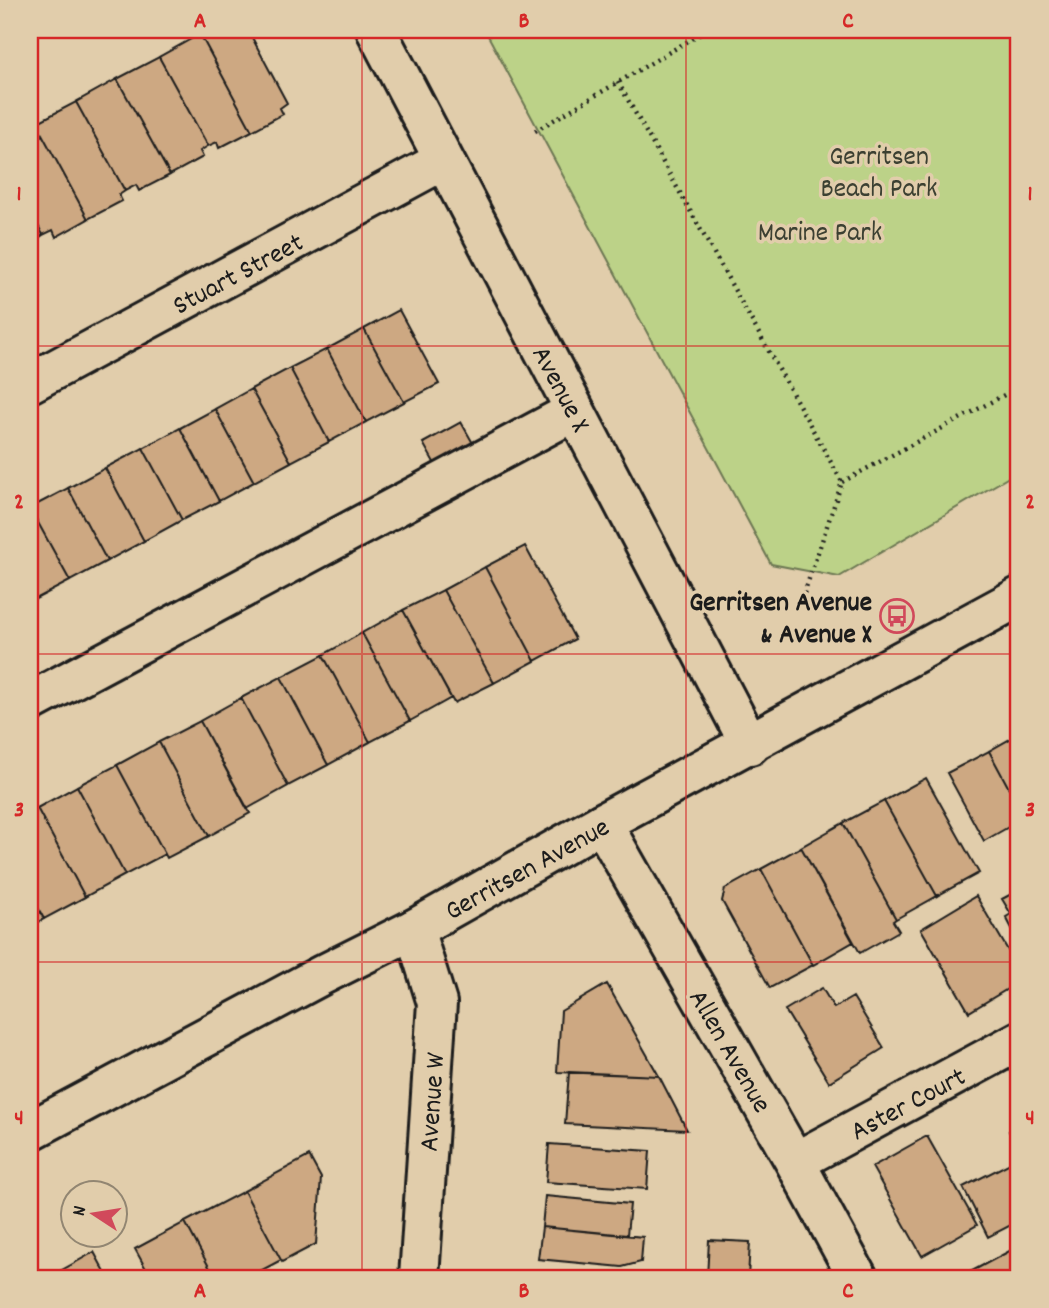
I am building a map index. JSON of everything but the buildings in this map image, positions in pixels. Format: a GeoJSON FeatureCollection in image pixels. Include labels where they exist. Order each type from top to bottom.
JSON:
{"type":"FeatureCollection","features":[{"type":"Feature","properties":{"kind":"street","name":"Avenue X"},"geometry":{"type":"LineString","coordinates":[[376,30],[750,745]]}},
{"type":"Feature","properties":{"kind":"street","name":"Stuart Street"},"geometry":{"type":"LineString","coordinates":[[30,383],[444,160]]}},
{"type":"Feature","properties":{"kind":"street"},"geometry":{"type":"LineString","coordinates":[[30,702],[575,411]]}},
{"type":"Feature","properties":{"kind":"street","name":"Gerritsen Avenue"},"geometry":{"type":"LineString","coordinates":[[30,1131],[322,975],[414,929],[602,823],[1019,597]]}},
{"type":"Feature","properties":{"kind":"street","name":"Allen Avenue"},"geometry":{"type":"LineString","coordinates":[[602,823],[858,1278]]}},
{"type":"Feature","properties":{"kind":"street","name":"Avenue W"},"geometry":{"type":"LineString","coordinates":[[414,929],[437,1003],[419,1278]]}},
{"type":"Feature","properties":{"kind":"street","name":"Aster Court"},"geometry":{"type":"LineString","coordinates":[[795,1162],[1019,1041]]}},
{"type":"Feature","properties":{"kind":"path"},"geometry":{"type":"LineString","coordinates":[[535,131],[707,30]]}},
{"type":"Feature","properties":{"kind":"path"},"geometry":{"type":"LineString","coordinates":[[618,82],[842,482]]}},
{"type":"Feature","properties":{"kind":"path"},"geometry":{"type":"LineString","coordinates":[[798,611],[842,482],[1019,387]]}},
{"type":"Feature","properties":{"kind":"green space","name":"Marine Park"},"geometry":{"type":"Polygon","coordinates":[[[485,30],[1019,30],[1019,471],[839,577],[771,564],[485,30]]]}},
{"type":"Feature","properties":{"kind":"place","name":"Gerritsen Avenue & Avenue X"},"geometry":{"type":"Point","coordinates":[897,616]}},
{"type":"Feature","properties":{"kind":"park label","name":"Gerritsen Beach Park"},"geometry":{"type":"Point","coordinates":[879,170]}}]}
